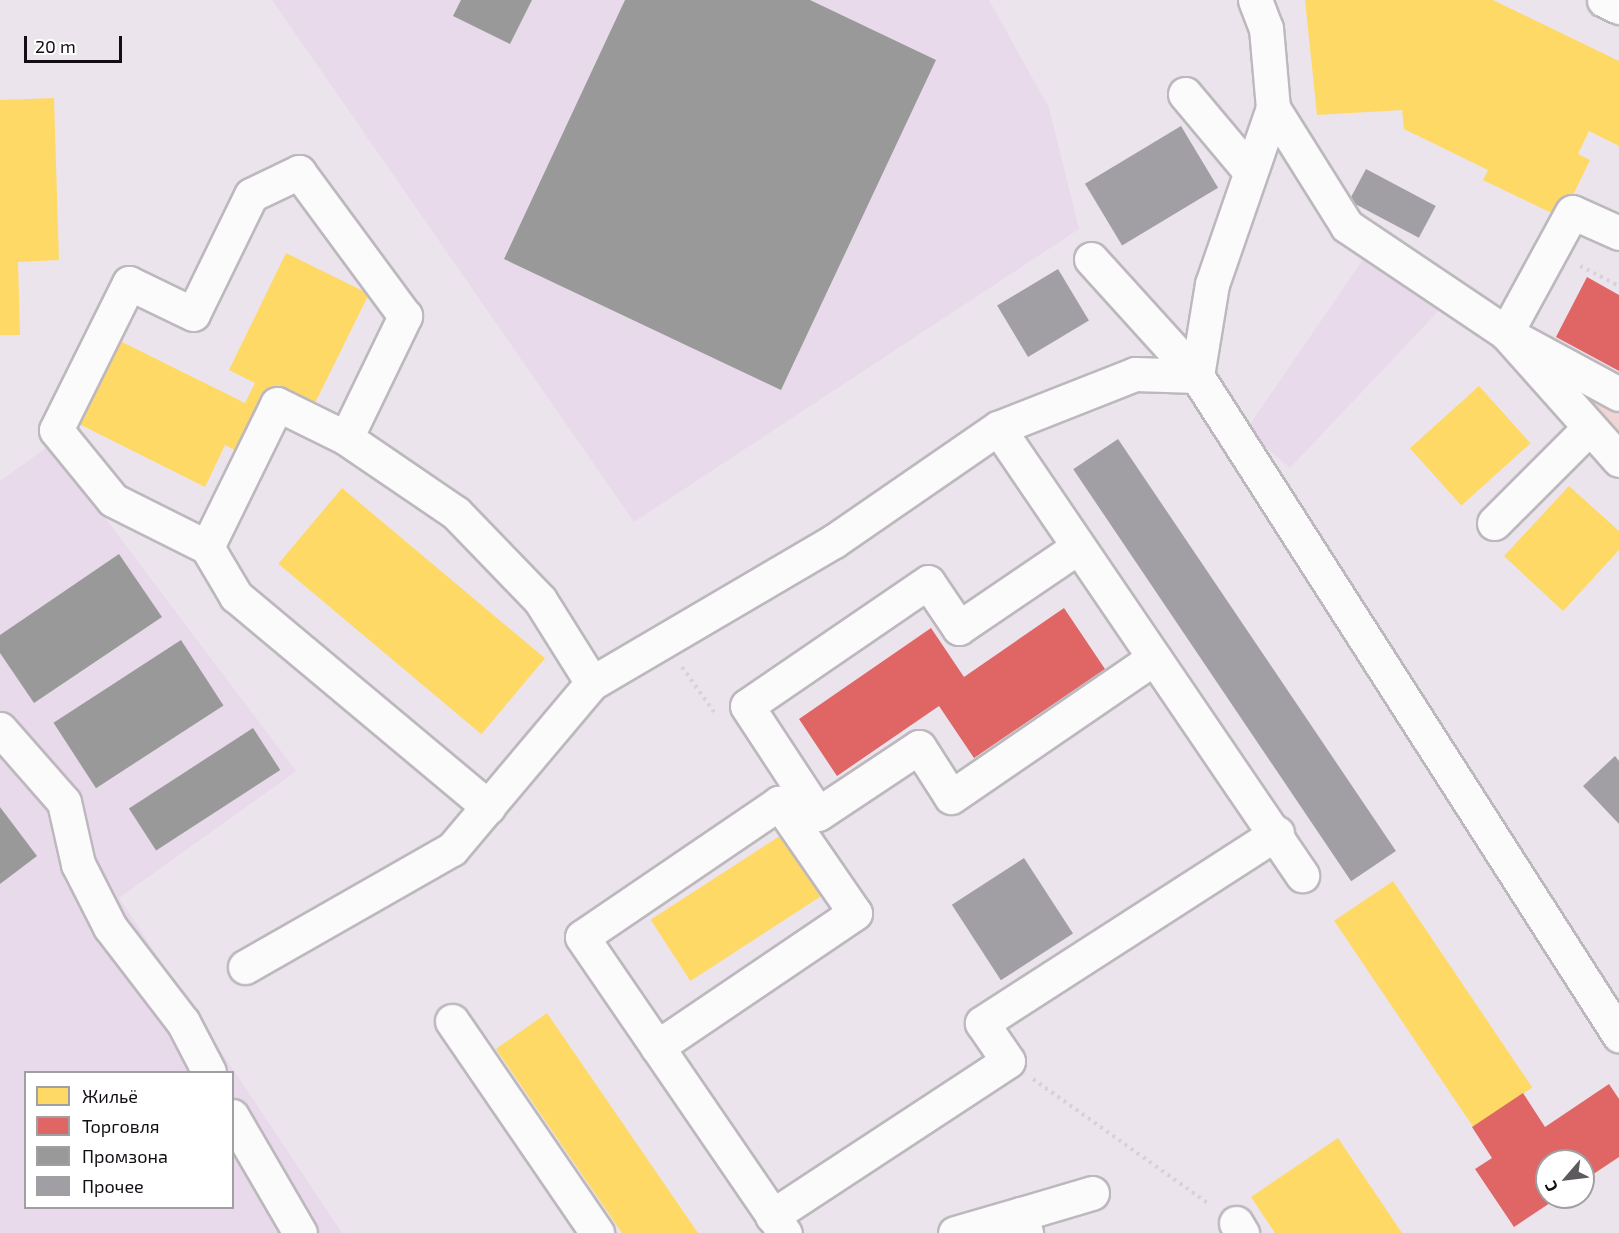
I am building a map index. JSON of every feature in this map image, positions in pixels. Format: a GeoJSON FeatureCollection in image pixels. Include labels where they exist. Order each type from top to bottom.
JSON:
{"type":"FeatureCollection","features":[{"type":"Feature","properties":{"kind":"street"},"geometry":{"type":"LineString","coordinates":[[1255,0],[1266,28],[1274,108],[1347,226],[1506,333],[1619,394]]}},
{"type":"Feature","properties":{"kind":"street"},"geometry":{"type":"LineString","coordinates":[[1604,0],[1619,7]]}},
{"type":"Feature","properties":{"kind":"street"},"geometry":{"type":"LineString","coordinates":[[1185,94],[1248,169]]}},
{"type":"Feature","properties":{"kind":"street"},"geometry":{"type":"LineString","coordinates":[[1197,376],[1212,284],[1248,169],[1274,108]]}},
{"type":"Feature","properties":{"kind":"street"},"geometry":{"type":"LineString","coordinates":[[346,438],[405,316],[299,172],[251,195],[193,314],[129,283],[56,430],[113,500],[207,547],[236,596],[488,807]]}},
{"type":"Feature","properties":{"kind":"street"},"geometry":{"type":"LineString","coordinates":[[1506,333],[1572,212],[1619,233]]}},
{"type":"Feature","properties":{"kind":"street"},"geometry":{"type":"LineString","coordinates":[[1091,259],[1197,376],[1619,1035]]}},
{"type":"Feature","properties":{"kind":"street"},"geometry":{"type":"LineString","coordinates":[[1506,333],[1619,460]]}},
{"type":"Feature","properties":{"kind":"street"},"geometry":{"type":"LineString","coordinates":[[245,967],[452,849],[592,683],[834,541],[998,428],[1135,374],[1197,376]]}},
{"type":"Feature","properties":{"kind":"street"},"geometry":{"type":"LineString","coordinates":[[207,547],[277,404],[346,438],[456,513],[540,600],[592,683]]}},
{"type":"Feature","properties":{"kind":"street"},"geometry":{"type":"LineString","coordinates":[[998,428],[1154,658],[1277,833],[1302,875]]}},
{"type":"Feature","properties":{"kind":"street"},"geometry":{"type":"LineString","coordinates":[[1494,523],[1589,428]]}},
{"type":"Feature","properties":{"kind":"street"},"geometry":{"type":"LineString","coordinates":[[1078,547],[960,628],[928,582],[747,706],[818,814],[919,747],[951,797],[1154,658]]}},
{"type":"Feature","properties":{"kind":"street"},"geometry":{"type":"LineString","coordinates":[[0,729],[64,802],[78,864],[110,927],[183,1022],[208,1071]]}},
{"type":"Feature","properties":{"kind":"street"},"geometry":{"type":"LineString","coordinates":[[657,1047],[855,913],[779,803],[582,937],[657,1047],[779,1225],[1008,1061],[982,1023],[1277,833]]}},
{"type":"Feature","properties":{"kind":"street"},"geometry":{"type":"LineString","coordinates":[[452,1021],[597,1233]]}},
{"type":"Feature","properties":{"kind":"street"},"geometry":{"type":"LineString","coordinates":[[234,1119],[300,1233]]}},
{"type":"Feature","properties":{"kind":"street"},"geometry":{"type":"LineString","coordinates":[[956,1233],[1023,1224],[1092,1194]]}},
{"type":"Feature","properties":{"kind":"path"},"geometry":{"type":"LineString","coordinates":[[1575,264],[1619,286]]}},
{"type":"Feature","properties":{"kind":"path"},"geometry":{"type":"LineString","coordinates":[[1008,1061],[1239,1228]]}},
{"type":"Feature","properties":{"kind":"shaded area"},"geometry":{"type":"Polygon","coordinates":[[[272,0],[989,0],[1049,108],[1079,229],[634,522],[272,0]]]}},
{"type":"Feature","properties":{"kind":"shaded area"},"geometry":{"type":"Polygon","coordinates":[[[1364,258],[1445,304],[1290,468],[1246,430],[1364,258]]]}},
{"type":"Feature","properties":{"kind":"shaded area"},"geometry":{"type":"Polygon","coordinates":[[[1549,369],[1619,410],[1619,442],[1549,369]]]}},
{"type":"Feature","properties":{"kind":"shaded area"},"geometry":{"type":"Polygon","coordinates":[[[50,445],[296,771],[119,898],[342,1233],[0,1233],[0,481],[50,445]]]}},
{"type":"Feature","properties":{"kind":"building: Жильё"},"geometry":{"type":"Polygon","coordinates":[[[1305,0],[1493,0],[1619,61],[1619,146],[1589,131],[1578,154],[1590,160],[1562,218],[1483,180],[1488,170],[1404,129],[1402,110],[1317,115],[1305,0]]]}},
{"type":"Feature","properties":{"kind":"building: Жильё"},"geometry":{"type":"Polygon","coordinates":[[[54,98],[59,260],[18,262],[20,335],[0,335],[0,100],[54,98]]]}},
{"type":"Feature","properties":{"kind":"building: Жильё"},"geometry":{"type":"Polygon","coordinates":[[[286,253],[369,294],[311,411],[275,394],[244,455],[225,445],[205,487],[79,424],[120,341],[245,403],[255,383],[229,370],[286,253]]]}},
{"type":"Feature","properties":{"kind":"building: Жильё"},"geometry":{"type":"Polygon","coordinates":[[[1479,386],[1531,443],[1461,505],[1410,448],[1479,386]]]}},
{"type":"Feature","properties":{"kind":"building: Жильё"},"geometry":{"type":"Polygon","coordinates":[[[1569,486],[1619,531],[1619,550],[1563,611],[1504,556],[1569,486]]]}},
{"type":"Feature","properties":{"kind":"building: Жильё"},"geometry":{"type":"Polygon","coordinates":[[[342,488],[545,658],[481,734],[278,564],[342,488]]]}},
{"type":"Feature","properties":{"kind":"building: Жильё"},"geometry":{"type":"Polygon","coordinates":[[[789,830],[829,891],[690,981],[651,920],[789,830]]]}},
{"type":"Feature","properties":{"kind":"building: Жильё"},"geometry":{"type":"Polygon","coordinates":[[[1393,881],[1532,1087],[1473,1127],[1334,921],[1393,881]]]}},
{"type":"Feature","properties":{"kind":"building: Жильё"},"geometry":{"type":"Polygon","coordinates":[[[547,1013],[698,1233],[622,1233],[496,1049],[547,1013]]]}},
{"type":"Feature","properties":{"kind":"building: Жильё"},"geometry":{"type":"Polygon","coordinates":[[[1338,1138],[1402,1233],[1275,1233],[1251,1197],[1338,1138]]]}},
{"type":"Feature","properties":{"kind":"building: Торговля"},"geometry":{"type":"Polygon","coordinates":[[[1587,277],[1619,295],[1619,371],[1556,337],[1587,277]]]}},
{"type":"Feature","properties":{"kind":"building: Торговля"},"geometry":{"type":"Polygon","coordinates":[[[1064,608],[1105,669],[974,758],[939,706],[837,776],[799,719],[931,628],[964,677],[1064,608]]]}},
{"type":"Feature","properties":{"kind":"building: Торговля"},"geometry":{"type":"Polygon","coordinates":[[[1609,1084],[1619,1099],[1619,1157],[1595,1173],[1595,1149],[1535,1149],[1535,1209],[1541,1209],[1514,1227],[1475,1169],[1492,1158],[1472,1127],[1523,1093],[1545,1127],[1609,1084]]]}},
{"type":"Feature","properties":{"kind":"building: Промзона"},"geometry":{"type":"Polygon","coordinates":[[[461,0],[532,0],[510,44],[453,16],[461,0]]]}},
{"type":"Feature","properties":{"kind":"building: Промзона"},"geometry":{"type":"Polygon","coordinates":[[[625,0],[810,0],[936,60],[781,390],[504,259],[625,0]]]}},
{"type":"Feature","properties":{"kind":"building: Промзона"},"geometry":{"type":"Polygon","coordinates":[[[119,554],[162,617],[34,703],[0,653],[0,635],[119,554]]]}},
{"type":"Feature","properties":{"kind":"building: Промзона"},"geometry":{"type":"Polygon","coordinates":[[[181,640],[223,705],[96,788],[54,723],[181,640]]]}},
{"type":"Feature","properties":{"kind":"building: Промзона"},"geometry":{"type":"Polygon","coordinates":[[[253,728],[280,770],[156,851],[129,809],[253,728]]]}},
{"type":"Feature","properties":{"kind":"building: Промзона"},"geometry":{"type":"Polygon","coordinates":[[[0,807],[37,856],[0,884],[0,807]]]}},
{"type":"Feature","properties":{"kind":"building: Прочее"},"geometry":{"type":"Polygon","coordinates":[[[1181,126],[1218,188],[1122,245],[1085,184],[1181,126]]]}},
{"type":"Feature","properties":{"kind":"building: Прочее"},"geometry":{"type":"Polygon","coordinates":[[[1366,169],[1436,206],[1419,238],[1349,201],[1366,169]]]}},
{"type":"Feature","properties":{"kind":"building: Прочее"},"geometry":{"type":"Polygon","coordinates":[[[1058,269],[1089,320],[1028,357],[997,306],[1058,269]]]}},
{"type":"Feature","properties":{"kind":"building: Прочее"},"geometry":{"type":"Polygon","coordinates":[[[1118,439],[1396,851],[1351,881],[1073,469],[1118,439]]]}},
{"type":"Feature","properties":{"kind":"building: Прочее"},"geometry":{"type":"Polygon","coordinates":[[[1615,756],[1619,761],[1619,824],[1583,786],[1615,756]]]}},
{"type":"Feature","properties":{"kind":"building: Прочее"},"geometry":{"type":"Polygon","coordinates":[[[1024,858],[1073,933],[1001,980],[952,905],[1024,858]]]}}]}
